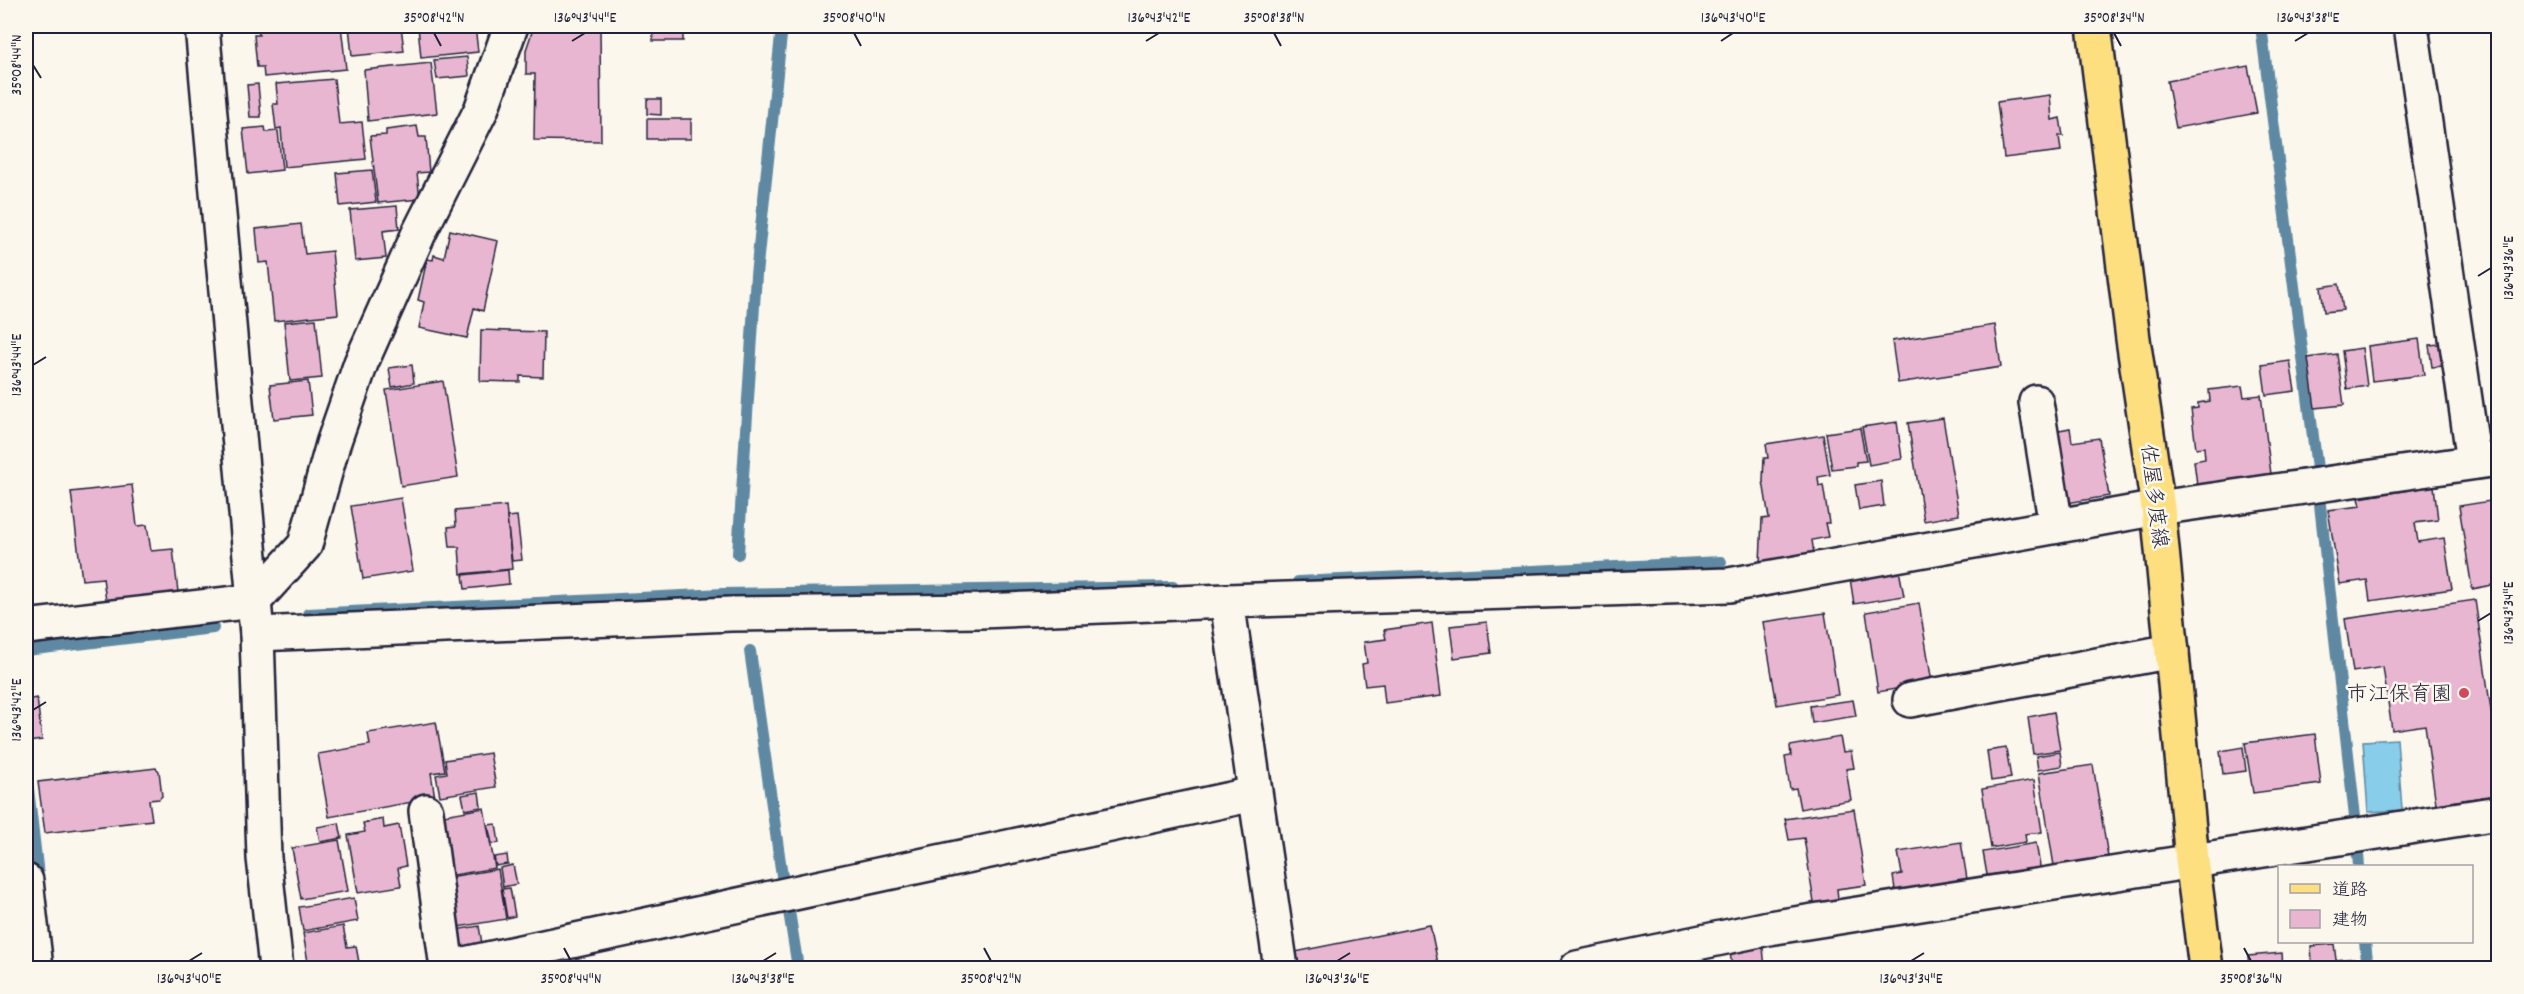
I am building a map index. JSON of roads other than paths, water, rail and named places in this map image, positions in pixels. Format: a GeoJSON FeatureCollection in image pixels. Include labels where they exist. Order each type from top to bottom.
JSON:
{"type":"FeatureCollection","features":[{"type":"Feature","properties":{"kind":"main road","name":"佐屋多度線"},"geometry":{"type":"LineString","coordinates":[[2094,26],[2133,339],[2158,508],[2192,860],[2206,969]]}},
{"type":"Feature","properties":{"kind":"street"},"geometry":{"type":"LineString","coordinates":[[202,26],[257,634],[264,858],[276,969]]}},
{"type":"Feature","properties":{"kind":"street"},"geometry":{"type":"LineString","coordinates":[[26,627],[254,601],[305,545],[333,444],[361,363],[419,233],[482,110],[511,26]]}},
{"type":"Feature","properties":{"kind":"street"},"geometry":{"type":"LineString","coordinates":[[257,634],[731,614],[980,611],[1747,582],[2158,508],[2486,460],[2411,26]]}},
{"type":"Feature","properties":{"kind":"street"},"geometry":{"type":"LineString","coordinates":[[2036,402],[2056,526]]}},
{"type":"Feature","properties":{"kind":"street"},"geometry":{"type":"LineString","coordinates":[[1227,602],[1281,969]]}},
{"type":"Feature","properties":{"kind":"street"},"geometry":{"type":"LineString","coordinates":[[1910,700],[2172,651]]}},
{"type":"Feature","properties":{"kind":"street"},"geometry":{"type":"LineString","coordinates":[[426,811],[447,968],[1254,794]]}},
{"type":"Feature","properties":{"kind":"street"},"geometry":{"type":"LineString","coordinates":[[1577,969],[1783,926],[2499,813]]}},
{"type":"Feature","properties":{"kind":"street"},"geometry":{"type":"LineString","coordinates":[[26,881],[36,969]]}},
{"type":"Feature","properties":{"kind":"water"},"geometry":{"type":"Polygon","coordinates":[[[2397,739],[2402,810],[2368,812],[2363,741],[2397,739]]]}},
{"type":"Feature","properties":{"kind":"waterway"},"geometry":{"type":"LineString","coordinates":[[738,554],[756,275],[782,26]]}},
{"type":"Feature","properties":{"kind":"waterway"},"geometry":{"type":"LineString","coordinates":[[2261,26],[2318,476]]}},
{"type":"Feature","properties":{"kind":"waterway"},"geometry":{"type":"LineString","coordinates":[[2319,496],[2355,817]]}},
{"type":"Feature","properties":{"kind":"waterway"},"geometry":{"type":"LineString","coordinates":[[1298,582],[1721,562]]}},
{"type":"Feature","properties":{"kind":"waterway"},"geometry":{"type":"LineString","coordinates":[[308,614],[723,594],[1173,587]]}},
{"type":"Feature","properties":{"kind":"waterway"},"geometry":{"type":"LineString","coordinates":[[26,650],[213,628]]}},
{"type":"Feature","properties":{"kind":"waterway"},"geometry":{"type":"LineString","coordinates":[[750,651],[783,883]]}},
{"type":"Feature","properties":{"kind":"waterway"},"geometry":{"type":"LineString","coordinates":[[26,771],[39,884]]}},
{"type":"Feature","properties":{"kind":"waterway"},"geometry":{"type":"LineString","coordinates":[[2357,844],[2359,865]]}},
{"type":"Feature","properties":{"kind":"waterway"},"geometry":{"type":"LineString","coordinates":[[788,905],[798,968]]}},
{"type":"Feature","properties":{"kind":"waterway"},"geometry":{"type":"LineString","coordinates":[[2365,943],[2368,968]]}},
{"type":"Feature","properties":{"kind":"place","name":"市江保育園"},"geometry":{"type":"Point","coordinates":[2464,693]}}]}
